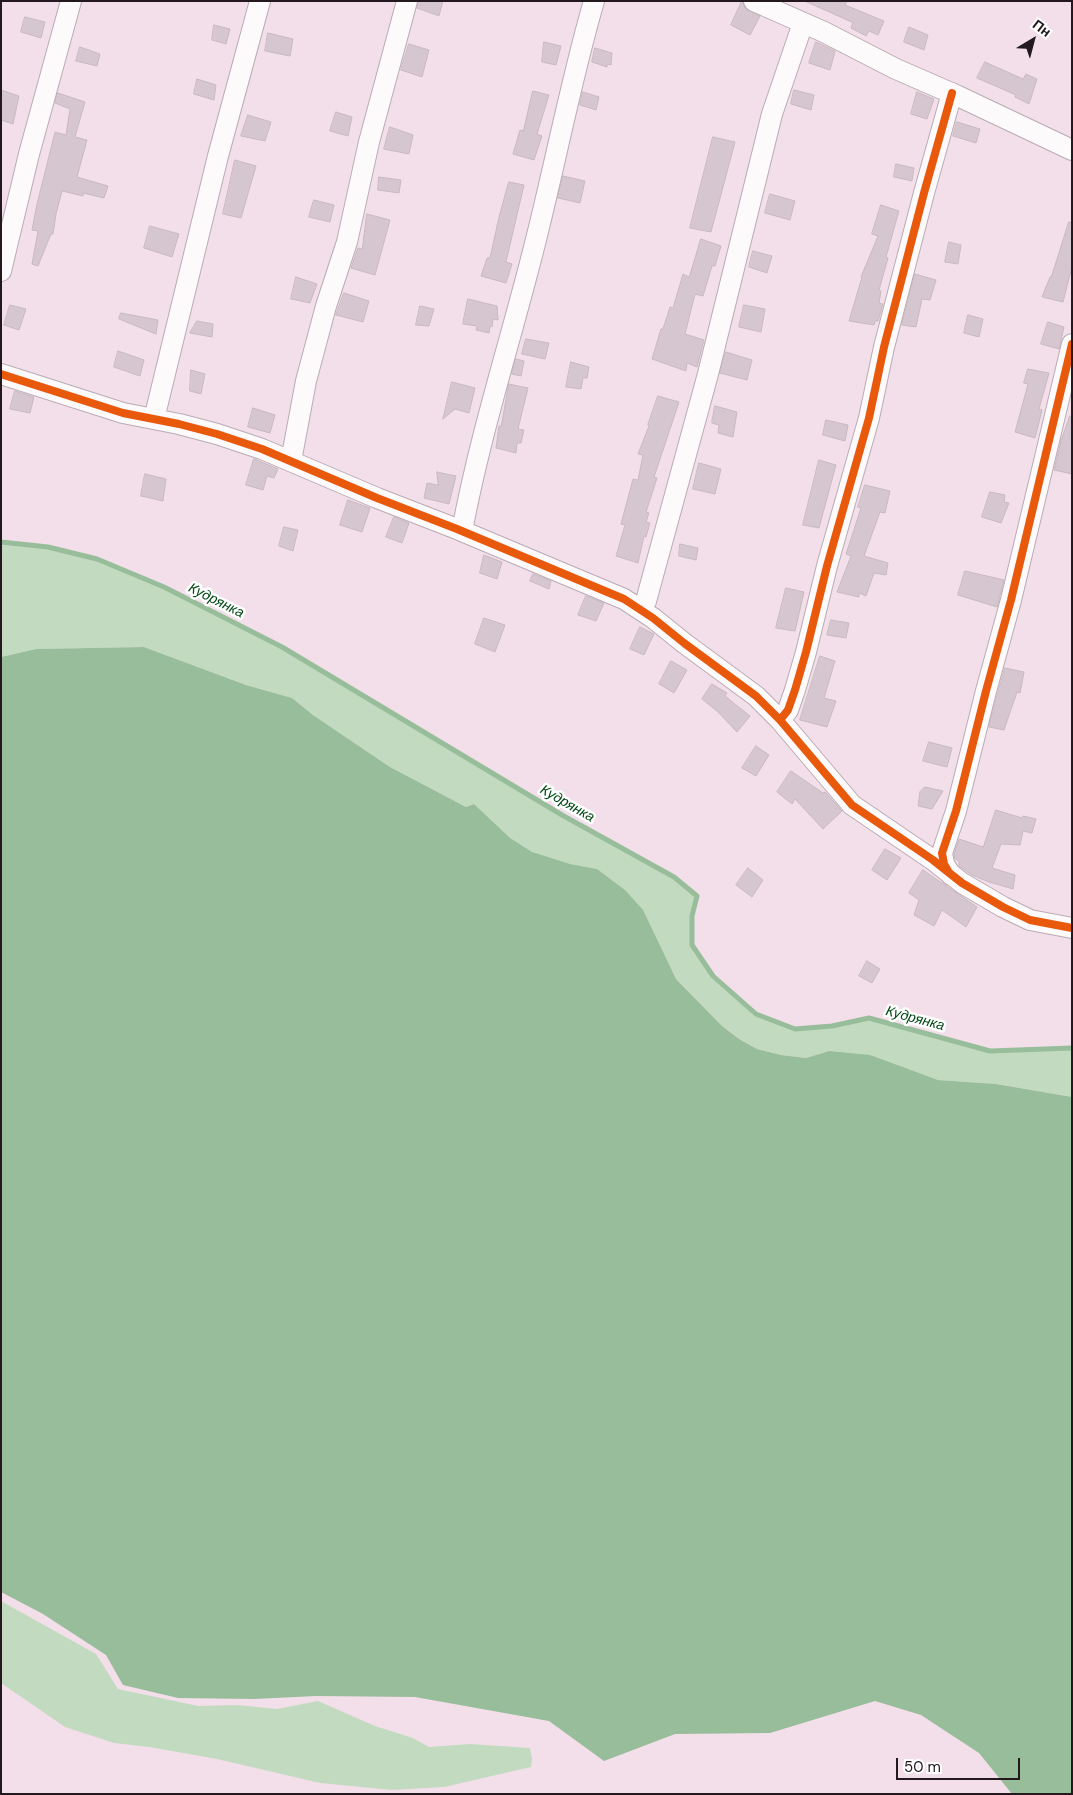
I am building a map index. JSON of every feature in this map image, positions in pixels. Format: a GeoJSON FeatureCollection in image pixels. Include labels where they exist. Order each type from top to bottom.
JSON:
{"type":"FeatureCollection","features":[{"type":"Feature","properties":{"kind":"street"},"geometry":{"type":"LineString","coordinates":[[1,271],[31,145],[71,1]]}},
{"type":"Feature","properties":{"kind":"street"},"geometry":{"type":"LineString","coordinates":[[154,419],[218,156],[260,1]]}},
{"type":"Feature","properties":{"kind":"street"},"geometry":{"type":"LineString","coordinates":[[291,461],[306,381],[326,306],[347,242],[369,142],[407,1]]}},
{"type":"Feature","properties":{"kind":"street"},"geometry":{"type":"LineString","coordinates":[[462,531],[481,446],[558,152],[577,60],[594,1]]}},
{"type":"Feature","properties":{"kind":"street"},"geometry":{"type":"LineString","coordinates":[[754,1],[1072,150]]}},
{"type":"Feature","properties":{"kind":"street"},"geometry":{"type":"LineString","coordinates":[[641,610],[646,601],[708,374],[772,114],[803,23]]}},
{"type":"Feature","properties":{"kind":"street"},"geometry":{"type":"LineString","coordinates":[[780,720],[788,710],[806,652],[827,566],[869,418],[884,347],[952,93]]}},
{"type":"Feature","properties":{"kind":"street"},"geometry":{"type":"LineString","coordinates":[[951,875],[944,864],[942,853],[956,811],[1011,600],[1072,344]]}},
{"type":"Feature","properties":{"kind":"street"},"geometry":{"type":"LineString","coordinates":[[1,374],[123,413],[217,434],[262,449],[624,599],[756,696],[780,720],[852,805],[934,860],[974,891],[1030,920],[1072,928]]}},
{"type":"Feature","properties":{"kind":"shaded area"},"geometry":{"type":"Polygon","coordinates":[[[1,542],[48,547],[97,559],[164,587],[282,647],[562,815],[674,877],[697,896],[692,916],[692,945],[713,976],[756,1014],[795,1029],[832,1026],[869,1018],[990,1051],[1072,1048],[1072,1097],[996,1084],[938,1080],[908,1070],[829,1051],[806,1058],[781,1055],[757,1049],[739,1039],[722,1026],[676,979],[660,947],[597,869],[557,861],[525,849],[502,831],[474,804],[466,807],[390,767],[313,715],[292,698],[246,685],[144,647],[36,649],[1,657],[1,542]]]}},
{"type":"Feature","properties":{"kind":"shaded area"},"geometry":{"type":"Polygon","coordinates":[[[144,647],[246,685],[292,698],[313,715],[390,767],[466,807],[474,804],[510,838],[532,852],[570,864],[597,869],[625,890],[643,910],[676,979],[722,1026],[739,1039],[757,1049],[781,1055],[806,1058],[829,1051],[870,1055],[938,1080],[996,1084],[1072,1097],[1072,1794],[1012,1794],[979,1753],[921,1715],[875,1701],[770,1733],[675,1734],[604,1761],[549,1721],[415,1697],[178,1698],[123,1685],[106,1655],[43,1614],[1,1592],[1,657],[36,649],[144,647]]]}},
{"type":"Feature","properties":{"kind":"shaded area"},"geometry":{"type":"Polygon","coordinates":[[[1,1601],[96,1654],[118,1689],[198,1706],[237,1705],[277,1709],[318,1701],[375,1726],[413,1738],[429,1747],[470,1744],[530,1748],[531,1767],[444,1787],[392,1790],[320,1783],[217,1759],[114,1743],[65,1727],[1,1683],[1,1601]]]}},
{"type":"Feature","properties":{"kind":"building"},"geometry":{"type":"Polygon","coordinates":[[[419,1],[443,1],[439,16],[417,8],[419,1]]]}},
{"type":"Feature","properties":{"kind":"building"},"geometry":{"type":"Polygon","coordinates":[[[742,1],[745,8],[760,16],[750,35],[731,25],[742,1]]]}},
{"type":"Feature","properties":{"kind":"building"},"geometry":{"type":"Polygon","coordinates":[[[805,1],[847,1],[845,5],[884,21],[878,35],[869,31],[866,36],[851,28],[853,23],[805,1]]]}},
{"type":"Feature","properties":{"kind":"building"},"geometry":{"type":"Polygon","coordinates":[[[25,17],[45,22],[41,38],[21,32],[25,17]]]}},
{"type":"Feature","properties":{"kind":"building"},"geometry":{"type":"Polygon","coordinates":[[[214,25],[230,29],[226,44],[212,40],[214,25]]]}},
{"type":"Feature","properties":{"kind":"building"},"geometry":{"type":"Polygon","coordinates":[[[909,27],[928,35],[924,50],[904,42],[909,27]]]}},
{"type":"Feature","properties":{"kind":"building"},"geometry":{"type":"Polygon","coordinates":[[[268,33],[293,39],[290,56],[265,51],[268,33]]]}},
{"type":"Feature","properties":{"kind":"building"},"geometry":{"type":"Polygon","coordinates":[[[544,42],[561,46],[556,65],[542,62],[544,42]]]}},
{"type":"Feature","properties":{"kind":"building"},"geometry":{"type":"Polygon","coordinates":[[[816,42],[835,51],[830,70],[809,63],[816,42]]]}},
{"type":"Feature","properties":{"kind":"building"},"geometry":{"type":"Polygon","coordinates":[[[409,44],[429,50],[422,77],[401,70],[409,44]]]}},
{"type":"Feature","properties":{"kind":"building"},"geometry":{"type":"Polygon","coordinates":[[[80,47],[100,54],[97,66],[76,61],[80,47]]]}},
{"type":"Feature","properties":{"kind":"building"},"geometry":{"type":"Polygon","coordinates":[[[595,48],[612,53],[611,65],[607,64],[607,67],[592,62],[595,48]]]}},
{"type":"Feature","properties":{"kind":"building"},"geometry":{"type":"Polygon","coordinates":[[[985,62],[1023,79],[1026,74],[1037,79],[1029,104],[1015,97],[1016,95],[977,78],[985,62]]]}},
{"type":"Feature","properties":{"kind":"building"},"geometry":{"type":"Polygon","coordinates":[[[197,79],[216,85],[214,100],[194,94],[197,79]]]}},
{"type":"Feature","properties":{"kind":"building"},"geometry":{"type":"Polygon","coordinates":[[[1,90],[19,96],[13,124],[1,120],[1,90]]]}},
{"type":"Feature","properties":{"kind":"building"},"geometry":{"type":"Polygon","coordinates":[[[794,90],[814,95],[811,110],[791,104],[794,90]]]}},
{"type":"Feature","properties":{"kind":"building"},"geometry":{"type":"Polygon","coordinates":[[[533,91],[549,95],[537,134],[542,136],[534,160],[513,154],[520,130],[523,131],[533,91]]]}},
{"type":"Feature","properties":{"kind":"building"},"geometry":{"type":"Polygon","coordinates":[[[583,92],[599,97],[596,110],[580,105],[583,92]]]}},
{"type":"Feature","properties":{"kind":"building"},"geometry":{"type":"Polygon","coordinates":[[[917,92],[934,99],[927,119],[911,114],[917,92]]]}},
{"type":"Feature","properties":{"kind":"building"},"geometry":{"type":"Polygon","coordinates":[[[58,93],[85,102],[75,137],[87,140],[77,177],[108,186],[104,198],[62,191],[53,234],[51,234],[38,266],[32,264],[38,231],[32,230],[37,204],[55,132],[66,135],[70,109],[55,103],[58,93]]]}},
{"type":"Feature","properties":{"kind":"building"},"geometry":{"type":"Polygon","coordinates":[[[336,112],[352,117],[348,136],[330,131],[336,112]]]}},
{"type":"Feature","properties":{"kind":"building"},"geometry":{"type":"Polygon","coordinates":[[[248,115],[271,122],[265,141],[241,136],[248,115]]]}},
{"type":"Feature","properties":{"kind":"building"},"geometry":{"type":"Polygon","coordinates":[[[957,122],[980,129],[976,143],[953,136],[957,122]]]}},
{"type":"Feature","properties":{"kind":"building"},"geometry":{"type":"Polygon","coordinates":[[[390,127],[413,135],[409,154],[384,149],[390,127]]]}},
{"type":"Feature","properties":{"kind":"building"},"geometry":{"type":"Polygon","coordinates":[[[713,137],[735,142],[711,232],[690,228],[713,137]]]}},
{"type":"Feature","properties":{"kind":"building"},"geometry":{"type":"Polygon","coordinates":[[[235,160],[256,166],[241,218],[223,214],[235,160]]]}},
{"type":"Feature","properties":{"kind":"building"},"geometry":{"type":"Polygon","coordinates":[[[896,164],[914,168],[912,181],[894,177],[896,164]]]}},
{"type":"Feature","properties":{"kind":"building"},"geometry":{"type":"Polygon","coordinates":[[[563,176],[585,181],[580,203],[558,198],[563,176]]]}},
{"type":"Feature","properties":{"kind":"building"},"geometry":{"type":"Polygon","coordinates":[[[379,177],[401,180],[399,193],[378,190],[379,177]]]}},
{"type":"Feature","properties":{"kind":"building"},"geometry":{"type":"Polygon","coordinates":[[[509,182],[524,185],[506,262],[512,264],[506,283],[481,276],[487,258],[490,258],[509,182]]]}},
{"type":"Feature","properties":{"kind":"building"},"geometry":{"type":"Polygon","coordinates":[[[770,194],[795,201],[790,220],[765,213],[770,194]]]}},
{"type":"Feature","properties":{"kind":"building"},"geometry":{"type":"Polygon","coordinates":[[[314,200],[334,205],[330,222],[309,217],[314,200]]]}},
{"type":"Feature","properties":{"kind":"building"},"geometry":{"type":"Polygon","coordinates":[[[881,205],[899,211],[879,290],[881,291],[879,303],[883,304],[878,321],[875,321],[874,325],[849,321],[861,277],[878,236],[872,234],[881,205]]]}},
{"type":"Feature","properties":{"kind":"building"},"geometry":{"type":"Polygon","coordinates":[[[367,214],[390,220],[375,275],[351,268],[358,248],[362,249],[367,214]]]}},
{"type":"Feature","properties":{"kind":"building"},"geometry":{"type":"Polygon","coordinates":[[[1069,222],[1072,223],[1072,267],[1063,302],[1042,297],[1051,277],[1069,222]]]}},
{"type":"Feature","properties":{"kind":"building"},"geometry":{"type":"Polygon","coordinates":[[[150,226],[179,234],[172,257],[144,248],[150,226]]]}},
{"type":"Feature","properties":{"kind":"building"},"geometry":{"type":"Polygon","coordinates":[[[701,239],[721,246],[715,266],[712,266],[703,296],[695,294],[685,334],[704,340],[697,367],[687,363],[686,371],[652,359],[670,307],[673,308],[683,274],[689,277],[701,239]]]}},
{"type":"Feature","properties":{"kind":"building"},"geometry":{"type":"Polygon","coordinates":[[[949,242],[961,245],[958,264],[945,262],[949,242]]]}},
{"type":"Feature","properties":{"kind":"building"},"geometry":{"type":"Polygon","coordinates":[[[753,251],[772,256],[767,273],[749,267],[753,251]]]}},
{"type":"Feature","properties":{"kind":"building"},"geometry":{"type":"Polygon","coordinates":[[[915,274],[936,280],[930,300],[922,299],[916,327],[902,325],[915,274]]]}},
{"type":"Feature","properties":{"kind":"building"},"geometry":{"type":"Polygon","coordinates":[[[296,277],[317,284],[310,303],[291,299],[296,277]]]}},
{"type":"Feature","properties":{"kind":"building"},"geometry":{"type":"Polygon","coordinates":[[[344,293],[369,301],[363,322],[336,315],[344,293]]]}},
{"type":"Feature","properties":{"kind":"building"},"geometry":{"type":"Polygon","coordinates":[[[468,299],[497,306],[498,320],[493,319],[489,333],[476,330],[477,326],[463,324],[468,299]]]}},
{"type":"Feature","properties":{"kind":"building"},"geometry":{"type":"Polygon","coordinates":[[[10,305],[26,309],[19,330],[4,325],[10,305]]]}},
{"type":"Feature","properties":{"kind":"building"},"geometry":{"type":"Polygon","coordinates":[[[744,305],[765,309],[761,332],[739,327],[744,305]]]}},
{"type":"Feature","properties":{"kind":"building"},"geometry":{"type":"Polygon","coordinates":[[[420,306],[434,309],[429,326],[416,325],[420,306]]]}},
{"type":"Feature","properties":{"kind":"building"},"geometry":{"type":"Polygon","coordinates":[[[121,313],[158,320],[156,334],[119,319],[121,313]]]}},
{"type":"Feature","properties":{"kind":"building"},"geometry":{"type":"Polygon","coordinates":[[[968,315],[983,319],[979,337],[964,333],[968,315]]]}},
{"type":"Feature","properties":{"kind":"building"},"geometry":{"type":"Polygon","coordinates":[[[197,321],[213,324],[212,337],[190,333],[197,321]]]}},
{"type":"Feature","properties":{"kind":"building"},"geometry":{"type":"Polygon","coordinates":[[[1048,322],[1064,327],[1059,349],[1041,344],[1048,322]]]}},
{"type":"Feature","properties":{"kind":"building"},"geometry":{"type":"Polygon","coordinates":[[[526,339],[549,343],[545,359],[522,354],[526,339]]]}},
{"type":"Feature","properties":{"kind":"building"},"geometry":{"type":"Polygon","coordinates":[[[118,351],[144,360],[140,376],[114,367],[118,351]]]}},
{"type":"Feature","properties":{"kind":"building"},"geometry":{"type":"Polygon","coordinates":[[[726,352],[752,360],[747,380],[720,373],[726,352]]]}},
{"type":"Feature","properties":{"kind":"building"},"geometry":{"type":"Polygon","coordinates":[[[516,359],[524,361],[521,376],[512,374],[516,359]]]}},
{"type":"Feature","properties":{"kind":"building"},"geometry":{"type":"Polygon","coordinates":[[[571,362],[589,367],[587,378],[583,378],[581,389],[566,387],[571,362]]]}},
{"type":"Feature","properties":{"kind":"building"},"geometry":{"type":"Polygon","coordinates":[[[1028,369],[1049,373],[1039,409],[1042,410],[1035,438],[1015,432],[1028,384],[1024,383],[1028,369]]]}},
{"type":"Feature","properties":{"kind":"building"},"geometry":{"type":"Polygon","coordinates":[[[191,370],[205,374],[201,394],[190,391],[191,370]]]}},
{"type":"Feature","properties":{"kind":"building"},"geometry":{"type":"Polygon","coordinates":[[[452,382],[475,388],[469,413],[455,409],[443,419],[452,382]]]}},
{"type":"Feature","properties":{"kind":"building"},"geometry":{"type":"Polygon","coordinates":[[[509,384],[528,388],[518,429],[524,430],[521,443],[517,443],[516,453],[496,448],[509,384]]]}},
{"type":"Feature","properties":{"kind":"building"},"geometry":{"type":"Polygon","coordinates":[[[15,391],[34,397],[30,413],[10,409],[15,391]]]}},
{"type":"Feature","properties":{"kind":"building"},"geometry":{"type":"Polygon","coordinates":[[[658,396],[679,402],[654,477],[657,478],[646,512],[649,513],[646,522],[650,523],[646,537],[644,536],[638,563],[616,556],[625,525],[621,524],[633,479],[638,480],[643,455],[638,454],[658,396]]]}},
{"type":"Feature","properties":{"kind":"building"},"geometry":{"type":"Polygon","coordinates":[[[715,406],[737,412],[733,437],[718,433],[719,425],[712,423],[715,406]]]}},
{"type":"Feature","properties":{"kind":"building"},"geometry":{"type":"Polygon","coordinates":[[[253,408],[275,415],[270,433],[248,427],[253,408]]]}},
{"type":"Feature","properties":{"kind":"building"},"geometry":{"type":"Polygon","coordinates":[[[1070,416],[1072,417],[1072,474],[1054,470],[1061,441],[1070,416]]]}},
{"type":"Feature","properties":{"kind":"building"},"geometry":{"type":"Polygon","coordinates":[[[826,420],[848,425],[845,441],[823,435],[826,420]]]}},
{"type":"Feature","properties":{"kind":"building"},"geometry":{"type":"Polygon","coordinates":[[[254,459],[278,469],[274,478],[267,476],[263,490],[246,485],[254,459]]]}},
{"type":"Feature","properties":{"kind":"building"},"geometry":{"type":"Polygon","coordinates":[[[819,460],[836,465],[819,528],[803,525],[819,460]]]}},
{"type":"Feature","properties":{"kind":"building"},"geometry":{"type":"Polygon","coordinates":[[[699,463],[721,469],[715,494],[693,489],[699,463]]]}},
{"type":"Feature","properties":{"kind":"building"},"geometry":{"type":"Polygon","coordinates":[[[437,472],[456,476],[449,504],[424,498],[427,483],[438,485],[437,472]]]}},
{"type":"Feature","properties":{"kind":"building"},"geometry":{"type":"Polygon","coordinates":[[[145,474],[166,479],[163,501],[141,496],[145,474]]]}},
{"type":"Feature","properties":{"kind":"building"},"geometry":{"type":"Polygon","coordinates":[[[865,485],[890,491],[885,513],[880,512],[864,556],[888,563],[886,575],[874,573],[866,596],[859,593],[859,597],[837,592],[851,556],[846,554],[861,508],[858,507],[865,485]]]}},
{"type":"Feature","properties":{"kind":"building"},"geometry":{"type":"Polygon","coordinates":[[[990,492],[1005,495],[1004,502],[1009,503],[1001,523],[982,517],[990,492]]]}},
{"type":"Feature","properties":{"kind":"building"},"geometry":{"type":"Polygon","coordinates":[[[348,500],[370,508],[362,532],[340,525],[348,500]]]}},
{"type":"Feature","properties":{"kind":"building"},"geometry":{"type":"Polygon","coordinates":[[[394,517],[409,523],[402,543],[386,537],[394,517]]]}},
{"type":"Feature","properties":{"kind":"building"},"geometry":{"type":"Polygon","coordinates":[[[284,527],[298,530],[293,551],[279,546],[284,527]]]}},
{"type":"Feature","properties":{"kind":"building"},"geometry":{"type":"Polygon","coordinates":[[[680,544],[698,548],[696,560],[679,556],[680,544]]]}},
{"type":"Feature","properties":{"kind":"building"},"geometry":{"type":"Polygon","coordinates":[[[484,555],[502,562],[497,579],[480,573],[484,555]]]}},
{"type":"Feature","properties":{"kind":"building"},"geometry":{"type":"Polygon","coordinates":[[[965,571],[1004,580],[997,607],[958,595],[965,571]]]}},
{"type":"Feature","properties":{"kind":"building"},"geometry":{"type":"Polygon","coordinates":[[[533,574],[551,581],[549,589],[530,581],[533,574]]]}},
{"type":"Feature","properties":{"kind":"building"},"geometry":{"type":"Polygon","coordinates":[[[786,588],[804,592],[795,631],[776,628],[786,588]]]}},
{"type":"Feature","properties":{"kind":"building"},"geometry":{"type":"Polygon","coordinates":[[[586,596],[604,603],[596,621],[578,615],[586,596]]]}},
{"type":"Feature","properties":{"kind":"building"},"geometry":{"type":"Polygon","coordinates":[[[484,618],[505,625],[495,652],[475,644],[484,618]]]}},
{"type":"Feature","properties":{"kind":"building"},"geometry":{"type":"Polygon","coordinates":[[[831,620],[849,623],[846,638],[827,635],[831,620]]]}},
{"type":"Feature","properties":{"kind":"building"},"geometry":{"type":"Polygon","coordinates":[[[640,627],[654,634],[644,655],[630,649],[640,627]]]}},
{"type":"Feature","properties":{"kind":"building"},"geometry":{"type":"Polygon","coordinates":[[[820,656],[835,661],[824,698],[836,701],[827,727],[800,720],[820,656]]]}},
{"type":"Feature","properties":{"kind":"building"},"geometry":{"type":"Polygon","coordinates":[[[671,661],[687,670],[674,693],[659,684],[671,661]]]}},
{"type":"Feature","properties":{"kind":"building"},"geometry":{"type":"Polygon","coordinates":[[[1005,668],[1024,672],[1020,693],[1017,692],[1004,730],[989,727],[1005,668]]]}},
{"type":"Feature","properties":{"kind":"building"},"geometry":{"type":"Polygon","coordinates":[[[712,684],[727,693],[725,696],[750,716],[737,732],[718,712],[702,699],[712,684]]]}},
{"type":"Feature","properties":{"kind":"building"},"geometry":{"type":"Polygon","coordinates":[[[929,742],[952,748],[947,767],[923,761],[929,742]]]}},
{"type":"Feature","properties":{"kind":"building"},"geometry":{"type":"Polygon","coordinates":[[[756,746],[769,755],[756,776],[742,768],[756,746]]]}},
{"type":"Feature","properties":{"kind":"building"},"geometry":{"type":"Polygon","coordinates":[[[791,771],[823,793],[825,792],[842,811],[823,829],[795,799],[792,804],[777,792],[791,771]]]}},
{"type":"Feature","properties":{"kind":"building"},"geometry":{"type":"Polygon","coordinates":[[[925,787],[943,791],[932,809],[918,806],[920,792],[925,787]]]}},
{"type":"Feature","properties":{"kind":"building"},"geometry":{"type":"Polygon","coordinates":[[[996,810],[1022,818],[1023,816],[1036,819],[1032,833],[1023,831],[1020,845],[1001,844],[992,868],[1015,875],[1013,889],[972,875],[959,866],[959,861],[955,859],[954,854],[959,839],[983,847],[996,810]]]}},
{"type":"Feature","properties":{"kind":"building"},"geometry":{"type":"Polygon","coordinates":[[[885,849],[901,858],[887,880],[872,870],[885,849]]]}},
{"type":"Feature","properties":{"kind":"building"},"geometry":{"type":"Polygon","coordinates":[[[748,868],[763,880],[752,897],[736,885],[748,868]]]}},
{"type":"Feature","properties":{"kind":"building"},"geometry":{"type":"Polygon","coordinates":[[[923,870],[977,907],[966,927],[942,910],[934,926],[914,915],[919,900],[909,893],[923,870]]]}},
{"type":"Feature","properties":{"kind":"building"},"geometry":{"type":"Polygon","coordinates":[[[867,961],[880,969],[872,983],[859,976],[867,961]]]}},
{"type":"Feature","properties":{"kind":"waterway","name":"Кудрянка"},"geometry":{"type":"LineString","coordinates":[[1,542],[48,547],[97,559],[164,587],[282,647],[562,815],[674,877],[697,896],[692,916],[692,945],[713,976],[756,1014],[795,1029],[832,1026],[869,1018],[990,1051],[1072,1048]]}},
{"type":"Feature","properties":{"kind":"cycle path"},"geometry":{"type":"LineString","coordinates":[[780,720],[788,710],[806,652],[827,566],[869,418],[884,347],[952,93]]}},
{"type":"Feature","properties":{"kind":"cycle path"},"geometry":{"type":"LineString","coordinates":[[948,871],[944,864],[942,853],[956,811],[1011,600],[1072,344]]}},
{"type":"Feature","properties":{"kind":"cycle path"},"geometry":{"type":"LineString","coordinates":[[1,374],[123,413],[179,424],[262,449],[624,599],[653,618],[756,696],[780,720],[852,805],[933,860],[962,883],[1003,907],[1030,920],[1072,928]]}}]}
